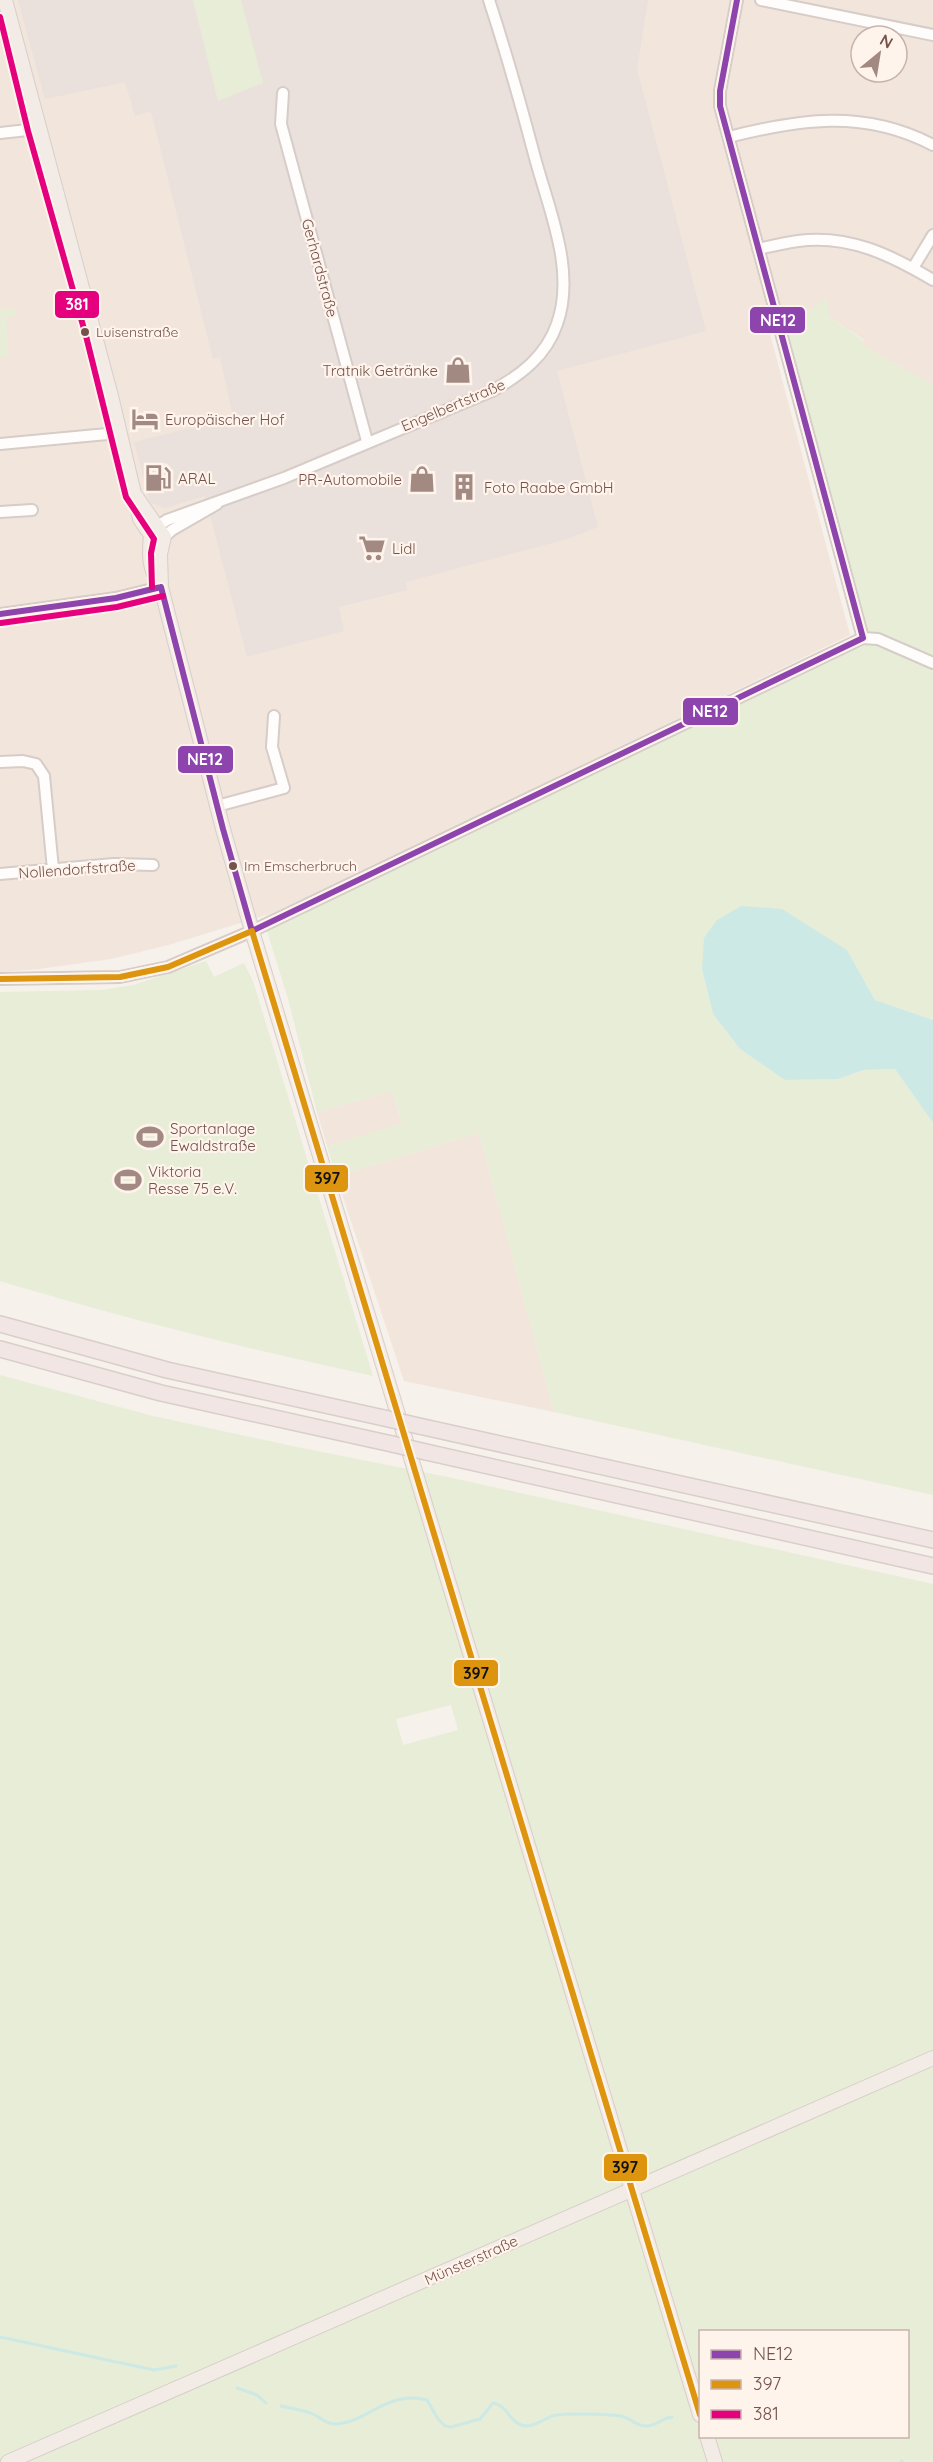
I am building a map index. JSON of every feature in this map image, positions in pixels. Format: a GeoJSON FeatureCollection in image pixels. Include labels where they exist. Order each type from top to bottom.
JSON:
{"type":"FeatureCollection","features":[{"type":"Feature","properties":{"kind":"highway"},"geometry":{"type":"LineString","coordinates":[[0,1324],[167,1370],[933,1540]]}},
{"type":"Feature","properties":{"kind":"highway"},"geometry":{"type":"LineString","coordinates":[[0,1348],[161,1394],[933,1566]]}},
{"type":"Feature","properties":{"kind":"main road"},"geometry":{"type":"LineString","coordinates":[[4,0],[100,355],[135,495],[158,533],[161,587],[217,806],[252,931],[699,2412]]}},
{"type":"Feature","properties":{"kind":"main road","name":"Münsterstraße"},"geometry":{"type":"LineString","coordinates":[[8,2462],[933,2058]]}},
{"type":"Feature","properties":{"kind":"main road"},"geometry":{"type":"LineString","coordinates":[[708,2438],[715,2462]]}},
{"type":"Feature","properties":{"kind":"street","name":"Engelbertstraße"},"geometry":{"type":"LineString","coordinates":[[158,533],[172,530],[216,504],[492,391],[515,378],[532,363],[549,341],[558,322],[563,295],[562,267],[555,233],[508,60],[489,0]]}},
{"type":"Feature","properties":{"kind":"street"},"geometry":{"type":"LineString","coordinates":[[737,0],[720,91],[720,106],[863,638]]}},
{"type":"Feature","properties":{"kind":"street"},"geometry":{"type":"LineString","coordinates":[[761,0],[933,35]]}},
{"type":"Feature","properties":{"kind":"street","name":"Gerhardstraße"},"geometry":{"type":"LineString","coordinates":[[283,93],[281,124],[367,441]]}},
{"type":"Feature","properties":{"kind":"street"},"geometry":{"type":"LineString","coordinates":[[729,137],[781,124],[848,121],[888,128],[933,145]]}},
{"type":"Feature","properties":{"kind":"street"},"geometry":{"type":"LineString","coordinates":[[0,133],[38,129]]}},
{"type":"Feature","properties":{"kind":"street"},"geometry":{"type":"LineString","coordinates":[[913,268],[933,235]]}},
{"type":"Feature","properties":{"kind":"street"},"geometry":{"type":"LineString","coordinates":[[758,249],[799,240],[827,239],[861,245],[878,250],[933,280]]}},
{"type":"Feature","properties":{"kind":"street"},"geometry":{"type":"LineString","coordinates":[[0,444],[118,434]]}},
{"type":"Feature","properties":{"kind":"street"},"geometry":{"type":"LineString","coordinates":[[0,513],[32,510]]}},
{"type":"Feature","properties":{"kind":"street"},"geometry":{"type":"LineString","coordinates":[[0,614],[105,599],[161,587]]}},
{"type":"Feature","properties":{"kind":"street"},"geometry":{"type":"LineString","coordinates":[[0,979],[120,977],[168,967],[252,931],[863,638],[878,639],[933,663]]}},
{"type":"Feature","properties":{"kind":"street"},"geometry":{"type":"LineString","coordinates":[[217,806],[284,788],[272,747],[274,716]]}},
{"type":"Feature","properties":{"kind":"street"},"geometry":{"type":"LineString","coordinates":[[0,762],[23,761],[36,764],[44,776],[53,869]]}},
{"type":"Feature","properties":{"kind":"street","name":"Nollendorfstraße"},"geometry":{"type":"LineString","coordinates":[[0,874],[114,864],[153,865]]}},
{"type":"Feature","properties":{"kind":"shaded area"},"geometry":{"type":"Polygon","coordinates":[[[0,0],[933,0],[933,385],[861,345],[864,340],[829,317],[822,304],[813,309],[766,319],[850,635],[270,914],[168,945],[111,959],[0,972],[0,0]]]}},
{"type":"Feature","properties":{"kind":"shaded area"},"geometry":{"type":"Polygon","coordinates":[[[18,0],[648,0],[637,69],[706,331],[557,371],[598,527],[567,539],[406,582],[407,590],[339,607],[344,631],[247,657],[205,496],[165,508],[150,502],[134,442],[233,417],[220,357],[213,359],[151,111],[135,116],[125,82],[45,99],[18,0]]]}},
{"type":"Feature","properties":{"kind":"shaded area"},"geometry":{"type":"Polygon","coordinates":[[[392,1091],[402,1124],[327,1146],[317,1112],[392,1091]]]}},
{"type":"Feature","properties":{"kind":"shaded area"},"geometry":{"type":"Polygon","coordinates":[[[479,1133],[554,1412],[404,1381],[336,1176],[479,1133]]]}},
{"type":"Feature","properties":{"kind":"green space"},"geometry":{"type":"Polygon","coordinates":[[[193,0],[241,0],[263,83],[218,101],[193,0]]]}},
{"type":"Feature","properties":{"kind":"green space"},"geometry":{"type":"Polygon","coordinates":[[[822,300],[828,300],[829,317],[864,341],[862,345],[933,385],[933,1020],[875,1000],[847,950],[702,969],[713,1014],[740,1049],[785,1080],[838,1079],[863,1070],[895,1069],[933,1123],[933,1495],[554,1412],[479,1133],[336,1176],[327,1146],[402,1123],[392,1091],[317,1112],[288,999],[267,931],[867,644],[783,316],[813,309],[814,305],[822,304],[822,300]]]}},
{"type":"Feature","properties":{"kind":"green space"},"geometry":{"type":"Polygon","coordinates":[[[15,309],[16,316],[6,317],[9,356],[0,357],[0,310],[15,309]]]}},
{"type":"Feature","properties":{"kind":"green space","name":"Sportanlage Ewaldstraße"},"geometry":{"type":"Polygon","coordinates":[[[206,961],[214,977],[244,963],[253,981],[373,1376],[185,1332],[0,1281],[0,992],[103,990],[133,985],[206,961]]]}},
{"type":"Feature","properties":{"kind":"green space"},"geometry":{"type":"Polygon","coordinates":[[[0,1375],[153,1416],[448,1477],[933,1584],[933,2462],[0,2462],[0,1375]],[[451,1705],[396,1719],[403,1745],[458,1730],[451,1705]]]}},
{"type":"Feature","properties":{"kind":"water"},"geometry":{"type":"Polygon","coordinates":[[[741,906],[782,909],[847,950],[875,1000],[933,1020],[933,1123],[895,1069],[863,1070],[838,1079],[785,1080],[740,1049],[713,1014],[702,969],[704,938],[717,920],[741,906]]]}},
{"type":"Feature","properties":{"kind":"waterway"},"geometry":{"type":"LineString","coordinates":[[0,2337],[154,2370],[176,2366]]}},
{"type":"Feature","properties":{"kind":"waterway"},"geometry":{"type":"LineString","coordinates":[[237,2388],[257,2395],[266,2403]]}},
{"type":"Feature","properties":{"kind":"waterway"},"geometry":{"type":"LineString","coordinates":[[281,2406],[316,2415],[334,2424],[346,2423],[389,2403],[413,2398],[427,2400],[438,2419],[445,2426],[451,2427],[480,2419],[493,2403],[502,2407],[517,2423],[526,2426],[562,2414],[621,2416],[643,2426],[650,2426],[672,2417]]}},
{"type":"Feature","properties":{"kind":"transit line","name":"NE12"},"geometry":{"type":"LineString","coordinates":[[737,0],[720,91],[720,106],[863,638]]}},
{"type":"Feature","properties":{"kind":"transit line","name":"381"},"geometry":{"type":"LineString","coordinates":[[0,17],[28,131],[86,336],[126,497],[154,539],[151,553],[152,587]]}},
{"type":"Feature","properties":{"kind":"transit line","name":"NE12"},"geometry":{"type":"LineString","coordinates":[[161,587],[223,829],[252,931]]}},
{"type":"Feature","properties":{"kind":"transit line","name":"NE12"},"geometry":{"type":"LineString","coordinates":[[0,614],[116,598],[161,587]]}},
{"type":"Feature","properties":{"kind":"transit line","name":"381"},"geometry":{"type":"LineString","coordinates":[[1,623],[117,607],[163,596]]}},
{"type":"Feature","properties":{"kind":"transit line","name":"NE12"},"geometry":{"type":"LineString","coordinates":[[252,931],[863,638]]}},
{"type":"Feature","properties":{"kind":"transit line","name":"397"},"geometry":{"type":"LineString","coordinates":[[252,931],[699,2412]]}},
{"type":"Feature","properties":{"kind":"transit line","name":"397"},"geometry":{"type":"LineString","coordinates":[[0,979],[120,977],[168,967],[252,931]]}},
{"type":"Feature","properties":{"kind":"place","name":"Luisenstraße"},"geometry":{"type":"Point","coordinates":[85,332]}},
{"type":"Feature","properties":{"kind":"place","name":"Tratnik Getränke"},"geometry":{"type":"Point","coordinates":[458,370]}},
{"type":"Feature","properties":{"kind":"place","name":"Europäischer Hof"},"geometry":{"type":"Point","coordinates":[145,419]}},
{"type":"Feature","properties":{"kind":"place","name":"ARAL"},"geometry":{"type":"Point","coordinates":[158,478]}},
{"type":"Feature","properties":{"kind":"place","name":"PR-Automobile"},"geometry":{"type":"Point","coordinates":[422,479]}},
{"type":"Feature","properties":{"kind":"place","name":"Foto Raabe GmbH"},"geometry":{"type":"Point","coordinates":[464,487]}},
{"type":"Feature","properties":{"kind":"place","name":"Lidl"},"geometry":{"type":"Point","coordinates":[372,548]}},
{"type":"Feature","properties":{"kind":"place","name":"Im Emscherbruch"},"geometry":{"type":"Point","coordinates":[233,866]}},
{"type":"Feature","properties":{"kind":"place","name":"Sportanlage Ewaldstraße"},"geometry":{"type":"Point","coordinates":[150,1137]}},
{"type":"Feature","properties":{"kind":"place","name":"Viktoria Resse 75 e.V."},"geometry":{"type":"Point","coordinates":[128,1180]}}]}
